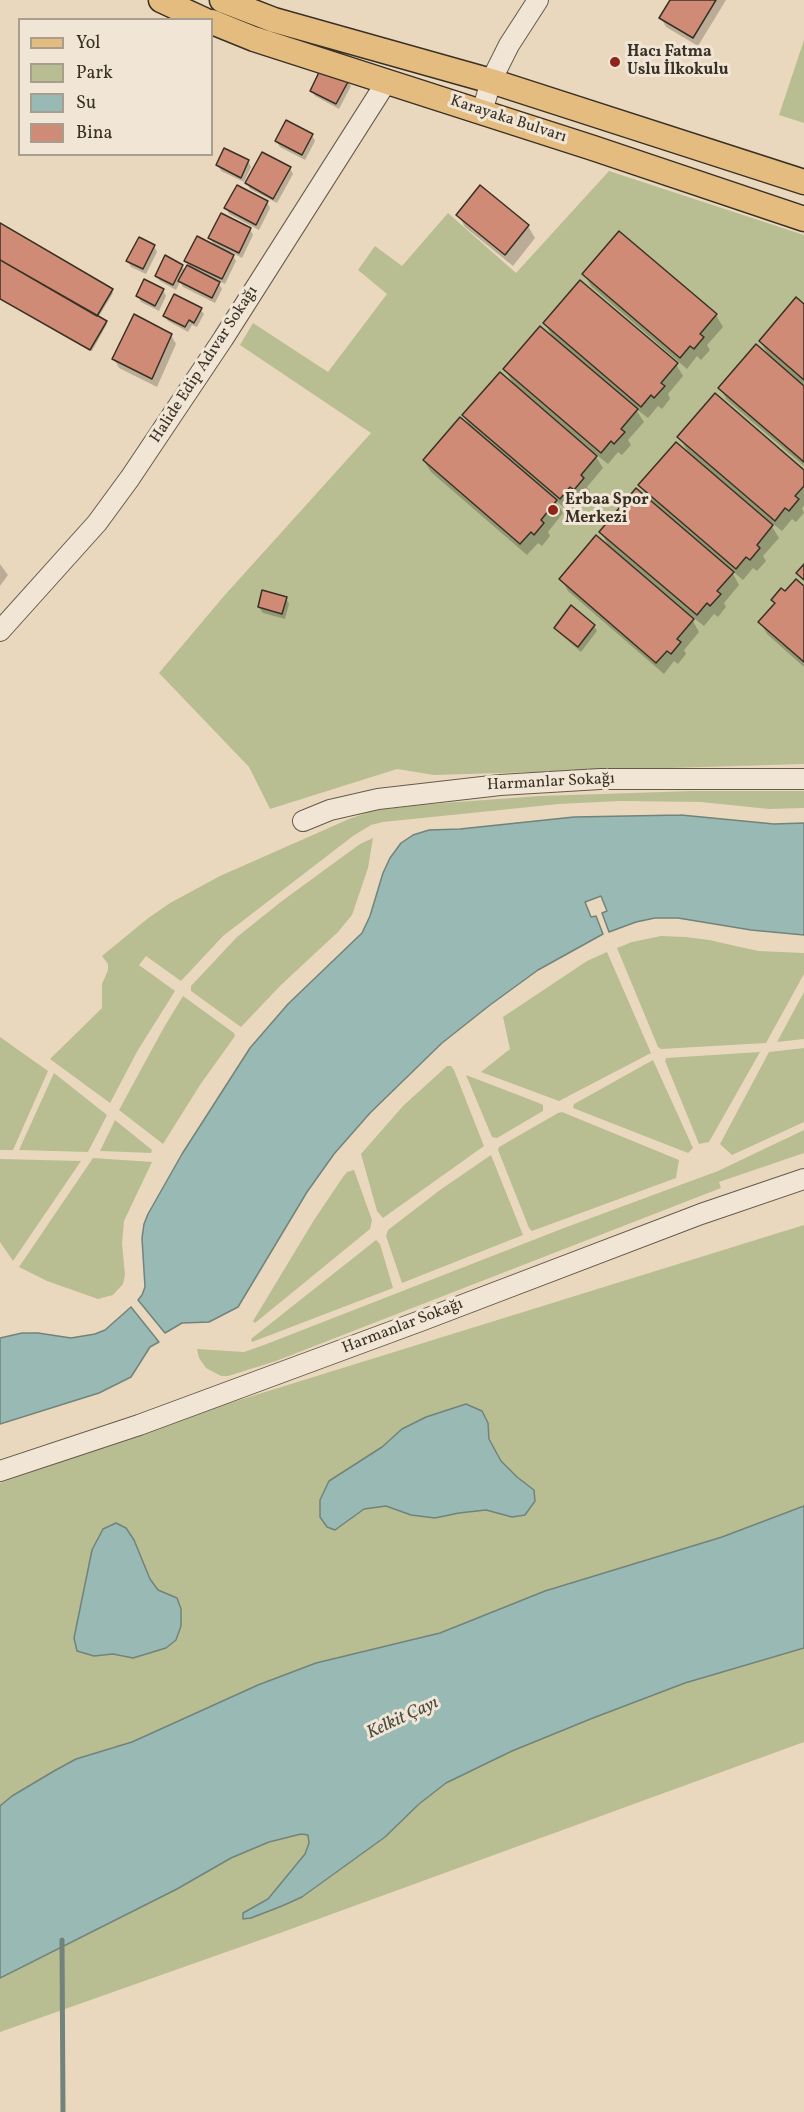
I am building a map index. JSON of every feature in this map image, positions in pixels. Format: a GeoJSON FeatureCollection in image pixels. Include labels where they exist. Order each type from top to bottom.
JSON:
{"type":"FeatureCollection","features":[{"type":"Feature","properties":{"kind":"main road"},"geometry":{"type":"LineString","coordinates":[[161,0],[200,18]]}},
{"type":"Feature","properties":{"kind":"main road","name":"Karayaka Bulvarı"},"geometry":{"type":"LineString","coordinates":[[222,0],[274,20],[491,81],[804,182]]}},
{"type":"Feature","properties":{"kind":"main road","name":"Karayaka Bulvarı"},"geometry":{"type":"LineString","coordinates":[[213,22],[254,39],[804,219]]}},
{"type":"Feature","properties":{"kind":"street"},"geometry":{"type":"LineString","coordinates":[[482,112],[491,81],[509,45],[538,0]]}},
{"type":"Feature","properties":{"kind":"street","name":"Halide Edip Adıvar Sokağı"},"geometry":{"type":"LineString","coordinates":[[0,632],[97,523],[130,478],[254,290],[387,81]]}},
{"type":"Feature","properties":{"kind":"street","name":"Harmanlar Sokağı"},"geometry":{"type":"LineString","coordinates":[[303,821],[330,810],[378,799],[500,785],[600,779],[804,779]]}},
{"type":"Feature","properties":{"kind":"street","name":"Harmanlar Sokağı"},"geometry":{"type":"LineString","coordinates":[[0,1471],[140,1425],[701,1214],[804,1179]]}},
{"type":"Feature","properties":{"kind":"green space"},"geometry":{"type":"Polygon","coordinates":[[[804,40],[804,123],[779,115],[804,40]]]}},
{"type":"Feature","properties":{"kind":"green space","name":"Erbaa Spor Merkezi"},"geometry":{"type":"Polygon","coordinates":[[[609,171],[804,235],[804,764],[434,775],[397,769],[270,809],[249,767],[159,673],[224,596],[371,433],[240,345],[253,323],[328,372],[387,294],[358,270],[375,246],[402,266],[448,213],[516,273],[609,171]]]}},
{"type":"Feature","properties":{"kind":"green space"},"geometry":{"type":"Polygon","coordinates":[[[693,791],[804,791],[804,808],[769,809],[701,802],[619,801],[559,804],[371,825],[353,836],[223,936],[181,981],[146,956],[139,965],[175,991],[138,1050],[110,1103],[50,1059],[102,1008],[102,984],[108,964],[102,956],[147,919],[170,903],[220,876],[349,819],[374,810],[443,803],[540,796],[693,791]]]}},
{"type":"Feature","properties":{"kind":"green space"},"geometry":{"type":"Polygon","coordinates":[[[373,838],[368,868],[352,915],[338,932],[281,985],[241,1027],[191,991],[191,986],[237,937],[360,844],[373,838]]]}},
{"type":"Feature","properties":{"kind":"green space"},"geometry":{"type":"Polygon","coordinates":[[[661,936],[709,940],[758,951],[804,953],[804,974],[766,1043],[661,1049],[658,1047],[617,948],[632,942],[661,936]]]}},
{"type":"Feature","properties":{"kind":"green space"},"geometry":{"type":"Polygon","coordinates":[[[607,952],[651,1053],[559,1101],[481,1072],[510,1049],[503,1017],[587,961],[607,952]]]}},
{"type":"Feature","properties":{"kind":"green space"},"geometry":{"type":"Polygon","coordinates":[[[804,992],[804,1039],[777,1042],[804,992]]]}},
{"type":"Feature","properties":{"kind":"green space"},"geometry":{"type":"Polygon","coordinates":[[[183,996],[235,1036],[200,1085],[163,1144],[119,1110],[183,996]]]}},
{"type":"Feature","properties":{"kind":"green space"},"geometry":{"type":"Polygon","coordinates":[[[0,1037],[48,1071],[13,1150],[0,1150],[0,1037]]]}},
{"type":"Feature","properties":{"kind":"green space"},"geometry":{"type":"Polygon","coordinates":[[[804,1048],[804,1122],[732,1155],[720,1144],[769,1052],[804,1048]]]}},
{"type":"Feature","properties":{"kind":"green space"},"geometry":{"type":"Polygon","coordinates":[[[760,1052],[709,1142],[699,1144],[665,1061],[666,1058],[760,1052]]]}},
{"type":"Feature","properties":{"kind":"green space"},"geometry":{"type":"Polygon","coordinates":[[[653,1060],[693,1148],[688,1153],[573,1108],[574,1104],[653,1060]]]}},
{"type":"Feature","properties":{"kind":"green space"},"geometry":{"type":"Polygon","coordinates":[[[447,1066],[451,1066],[454,1070],[484,1146],[383,1218],[377,1211],[361,1154],[403,1106],[447,1066]]]}},
{"type":"Feature","properties":{"kind":"green space"},"geometry":{"type":"Polygon","coordinates":[[[54,1073],[107,1115],[88,1152],[19,1150],[54,1073]]]}},
{"type":"Feature","properties":{"kind":"green space"},"geometry":{"type":"Polygon","coordinates":[[[466,1075],[539,1103],[543,1105],[543,1111],[497,1138],[492,1137],[466,1075]]]}},
{"type":"Feature","properties":{"kind":"green space"},"geometry":{"type":"Polygon","coordinates":[[[562,1112],[679,1160],[676,1178],[532,1231],[498,1150],[499,1147],[562,1112]]]}},
{"type":"Feature","properties":{"kind":"green space"},"geometry":{"type":"Polygon","coordinates":[[[115,1120],[152,1150],[151,1153],[100,1151],[115,1120]]]}},
{"type":"Feature","properties":{"kind":"green space"},"geometry":{"type":"Polygon","coordinates":[[[804,1130],[804,1153],[719,1182],[721,1188],[276,1361],[228,1376],[221,1376],[206,1368],[199,1358],[197,1349],[244,1352],[264,1345],[564,1228],[718,1171],[804,1130]]]}},
{"type":"Feature","properties":{"kind":"green space"},"geometry":{"type":"Polygon","coordinates":[[[491,1155],[523,1235],[402,1283],[386,1236],[388,1230],[491,1155]]]}},
{"type":"Feature","properties":{"kind":"green space"},"geometry":{"type":"Polygon","coordinates":[[[93,1158],[152,1162],[124,1221],[122,1243],[125,1275],[123,1284],[113,1295],[98,1299],[47,1281],[19,1267],[93,1158]]]}},
{"type":"Feature","properties":{"kind":"green space"},"geometry":{"type":"Polygon","coordinates":[[[0,1159],[81,1161],[13,1261],[0,1242],[0,1159]]]}},
{"type":"Feature","properties":{"kind":"green space"},"geometry":{"type":"Polygon","coordinates":[[[354,1170],[372,1220],[370,1229],[255,1323],[253,1321],[314,1220],[347,1172],[354,1170]]]}},
{"type":"Feature","properties":{"kind":"green space"},"geometry":{"type":"Polygon","coordinates":[[[804,1225],[804,1506],[722,1537],[545,1591],[440,1633],[316,1663],[258,1685],[132,1742],[76,1759],[12,1796],[0,1806],[0,1483],[207,1410],[804,1225]]]}},
{"type":"Feature","properties":{"kind":"green space"},"geometry":{"type":"Polygon","coordinates":[[[376,1240],[380,1244],[393,1288],[252,1342],[251,1339],[376,1240]]]}},
{"type":"Feature","properties":{"kind":"green space"},"geometry":{"type":"Polygon","coordinates":[[[804,1648],[804,1742],[280,1933],[0,2032],[0,1978],[177,1889],[231,1858],[269,1842],[301,1834],[308,1835],[309,1843],[305,1854],[268,1899],[253,1907],[266,1911],[282,1906],[303,1897],[385,1837],[419,1804],[446,1783],[512,1751],[685,1683],[804,1648]]]}},
{"type":"Feature","properties":{"kind":"water"},"geometry":{"type":"Polygon","coordinates":[[[681,815],[774,824],[804,823],[804,935],[751,930],[678,918],[655,918],[609,932],[602,913],[607,911],[601,896],[585,902],[591,917],[596,916],[603,934],[538,970],[490,1005],[442,1043],[370,1113],[334,1154],[307,1192],[238,1307],[209,1322],[182,1323],[165,1333],[138,1300],[145,1287],[142,1238],[148,1214],[182,1154],[250,1048],[288,1004],[362,933],[370,916],[383,873],[401,843],[413,835],[429,830],[574,817],[681,815]]]}},
{"type":"Feature","properties":{"kind":"water"},"geometry":{"type":"Polygon","coordinates":[[[131,1307],[159,1342],[150,1347],[131,1377],[99,1393],[0,1424],[0,1338],[22,1333],[71,1338],[95,1334],[105,1330],[131,1307]]]}},
{"type":"Feature","properties":{"kind":"water"},"geometry":{"type":"Polygon","coordinates":[[[466,1404],[482,1411],[488,1423],[489,1439],[501,1461],[534,1490],[535,1501],[525,1515],[512,1517],[486,1510],[435,1518],[411,1515],[386,1506],[364,1509],[335,1530],[327,1527],[320,1517],[320,1500],[329,1481],[382,1447],[402,1429],[426,1417],[466,1404]]]}},
{"type":"Feature","properties":{"kind":"water","name":"Kelkit Çayı"},"geometry":{"type":"Polygon","coordinates":[[[804,1506],[804,1648],[685,1683],[512,1751],[446,1783],[419,1804],[385,1837],[302,1897],[282,1906],[243,1919],[243,1913],[268,1899],[305,1854],[309,1843],[308,1835],[301,1834],[269,1842],[231,1858],[177,1889],[0,1978],[0,1806],[12,1796],[54,1771],[76,1759],[132,1742],[258,1685],[316,1663],[440,1633],[545,1591],[722,1537],[804,1506]]]}},
{"type":"Feature","properties":{"kind":"water"},"geometry":{"type":"Polygon","coordinates":[[[116,1523],[126,1528],[134,1540],[150,1579],[158,1590],[177,1598],[181,1609],[181,1626],[176,1640],[166,1648],[133,1658],[113,1654],[94,1656],[77,1651],[74,1638],[92,1550],[103,1529],[116,1523]]]}},
{"type":"Feature","properties":{"kind":"building"},"geometry":{"type":"Polygon","coordinates":[[[670,0],[716,0],[693,38],[659,18],[670,0]]]}},
{"type":"Feature","properties":{"kind":"building"},"geometry":{"type":"Polygon","coordinates":[[[322,66],[349,80],[336,104],[310,91],[322,66]]]}},
{"type":"Feature","properties":{"kind":"building"},"geometry":{"type":"Polygon","coordinates":[[[286,120],[313,134],[302,155],[275,141],[286,120]]]}},
{"type":"Feature","properties":{"kind":"building"},"geometry":{"type":"Polygon","coordinates":[[[224,148],[249,160],[241,178],[216,165],[224,148]]]}},
{"type":"Feature","properties":{"kind":"building"},"geometry":{"type":"Polygon","coordinates":[[[262,152],[291,167],[273,199],[245,183],[262,152]]]}},
{"type":"Feature","properties":{"kind":"building"},"geometry":{"type":"Polygon","coordinates":[[[237,185],[268,201],[256,225],[224,208],[237,185]]]}},
{"type":"Feature","properties":{"kind":"building"},"geometry":{"type":"Polygon","coordinates":[[[480,185],[529,225],[505,255],[456,215],[480,185]]]}},
{"type":"Feature","properties":{"kind":"building"},"geometry":{"type":"Polygon","coordinates":[[[221,213],[251,228],[239,253],[208,238],[221,213]]]}},
{"type":"Feature","properties":{"kind":"building"},"geometry":{"type":"Polygon","coordinates":[[[0,223],[113,289],[97,316],[0,260],[0,223]]]}},
{"type":"Feature","properties":{"kind":"building"},"geometry":{"type":"Polygon","coordinates":[[[619,231],[717,314],[700,334],[704,337],[694,349],[690,346],[680,358],[582,274],[619,231]]]}},
{"type":"Feature","properties":{"kind":"building"},"geometry":{"type":"Polygon","coordinates":[[[197,236],[234,255],[222,279],[184,261],[197,236]]]}},
{"type":"Feature","properties":{"kind":"building"},"geometry":{"type":"Polygon","coordinates":[[[139,237],[155,245],[143,269],[126,261],[139,237]]]}},
{"type":"Feature","properties":{"kind":"building"},"geometry":{"type":"Polygon","coordinates":[[[165,255],[183,265],[173,285],[155,276],[165,255]]]}},
{"type":"Feature","properties":{"kind":"building"},"geometry":{"type":"Polygon","coordinates":[[[0,260],[107,321],[90,350],[0,299],[0,260]]]}},
{"type":"Feature","properties":{"kind":"building"},"geometry":{"type":"Polygon","coordinates":[[[187,265],[220,282],[212,298],[178,281],[187,265]]]}},
{"type":"Feature","properties":{"kind":"building"},"geometry":{"type":"Polygon","coordinates":[[[144,279],[164,289],[155,306],[136,296],[144,279]]]}},
{"type":"Feature","properties":{"kind":"building"},"geometry":{"type":"Polygon","coordinates":[[[580,280],[678,363],[661,383],[665,386],[654,398],[651,395],[641,407],[543,323],[580,280]]]}},
{"type":"Feature","properties":{"kind":"building"},"geometry":{"type":"Polygon","coordinates":[[[174,294],[202,308],[194,323],[189,320],[185,327],[163,316],[174,294]]]}},
{"type":"Feature","properties":{"kind":"building"},"geometry":{"type":"Polygon","coordinates":[[[796,297],[804,304],[804,380],[759,341],[796,297]]]}},
{"type":"Feature","properties":{"kind":"building"},"geometry":{"type":"Polygon","coordinates":[[[134,314],[172,334],[152,379],[112,359],[134,314]]]}},
{"type":"Feature","properties":{"kind":"building"},"geometry":{"type":"Polygon","coordinates":[[[540,326],[638,409],[621,429],[625,432],[614,444],[611,441],[601,453],[503,369],[540,326]]]}},
{"type":"Feature","properties":{"kind":"building"},"geometry":{"type":"Polygon","coordinates":[[[756,344],[804,386],[804,462],[718,388],[756,344]]]}},
{"type":"Feature","properties":{"kind":"building"},"geometry":{"type":"Polygon","coordinates":[[[500,372],[597,456],[581,475],[584,478],[574,490],[570,487],[560,499],[462,415],[500,372]]]}},
{"type":"Feature","properties":{"kind":"building"},"geometry":{"type":"Polygon","coordinates":[[[715,393],[804,470],[804,486],[795,496],[799,499],[789,511],[785,508],[775,521],[677,437],[715,393]]]}},
{"type":"Feature","properties":{"kind":"building"},"geometry":{"type":"Polygon","coordinates":[[[460,417],[557,500],[541,520],[544,523],[534,535],[531,532],[520,544],[423,460],[460,417]]]}},
{"type":"Feature","properties":{"kind":"building"},"geometry":{"type":"Polygon","coordinates":[[[676,442],[773,525],[757,545],[760,548],[750,560],[746,557],[736,569],[638,485],[676,442]]]}},
{"type":"Feature","properties":{"kind":"building"},"geometry":{"type":"Polygon","coordinates":[[[636,488],[734,572],[717,591],[721,594],[710,606],[707,603],[697,615],[599,532],[636,488]]]}},
{"type":"Feature","properties":{"kind":"building"},"geometry":{"type":"Polygon","coordinates":[[[596,535],[694,619],[677,639],[681,642],[671,654],[667,651],[656,663],[559,579],[596,535]]]}},
{"type":"Feature","properties":{"kind":"building"},"geometry":{"type":"Polygon","coordinates":[[[804,564],[804,580],[796,573],[804,564]]]}},
{"type":"Feature","properties":{"kind":"building"},"geometry":{"type":"Polygon","coordinates":[[[796,579],[804,586],[804,662],[758,622],[775,603],[771,600],[781,588],[785,591],[796,579]]]}},
{"type":"Feature","properties":{"kind":"building"},"geometry":{"type":"Polygon","coordinates":[[[262,590],[287,597],[282,614],[258,607],[262,590]]]}},
{"type":"Feature","properties":{"kind":"building"},"geometry":{"type":"Polygon","coordinates":[[[571,605],[595,625],[578,647],[554,628],[571,605]]]}},
{"type":"Feature","properties":{"kind":"waterway"},"geometry":{"type":"LineString","coordinates":[[62,1940],[63,2112]]}},
{"type":"Feature","properties":{"kind":"place","name":"Hacı Fatma Uslu İlkokulu"},"geometry":{"type":"Point","coordinates":[615,62]}},
{"type":"Feature","properties":{"kind":"place","name":"Erbaa Spor Merkezi"},"geometry":{"type":"Point","coordinates":[553,510]}}]}
